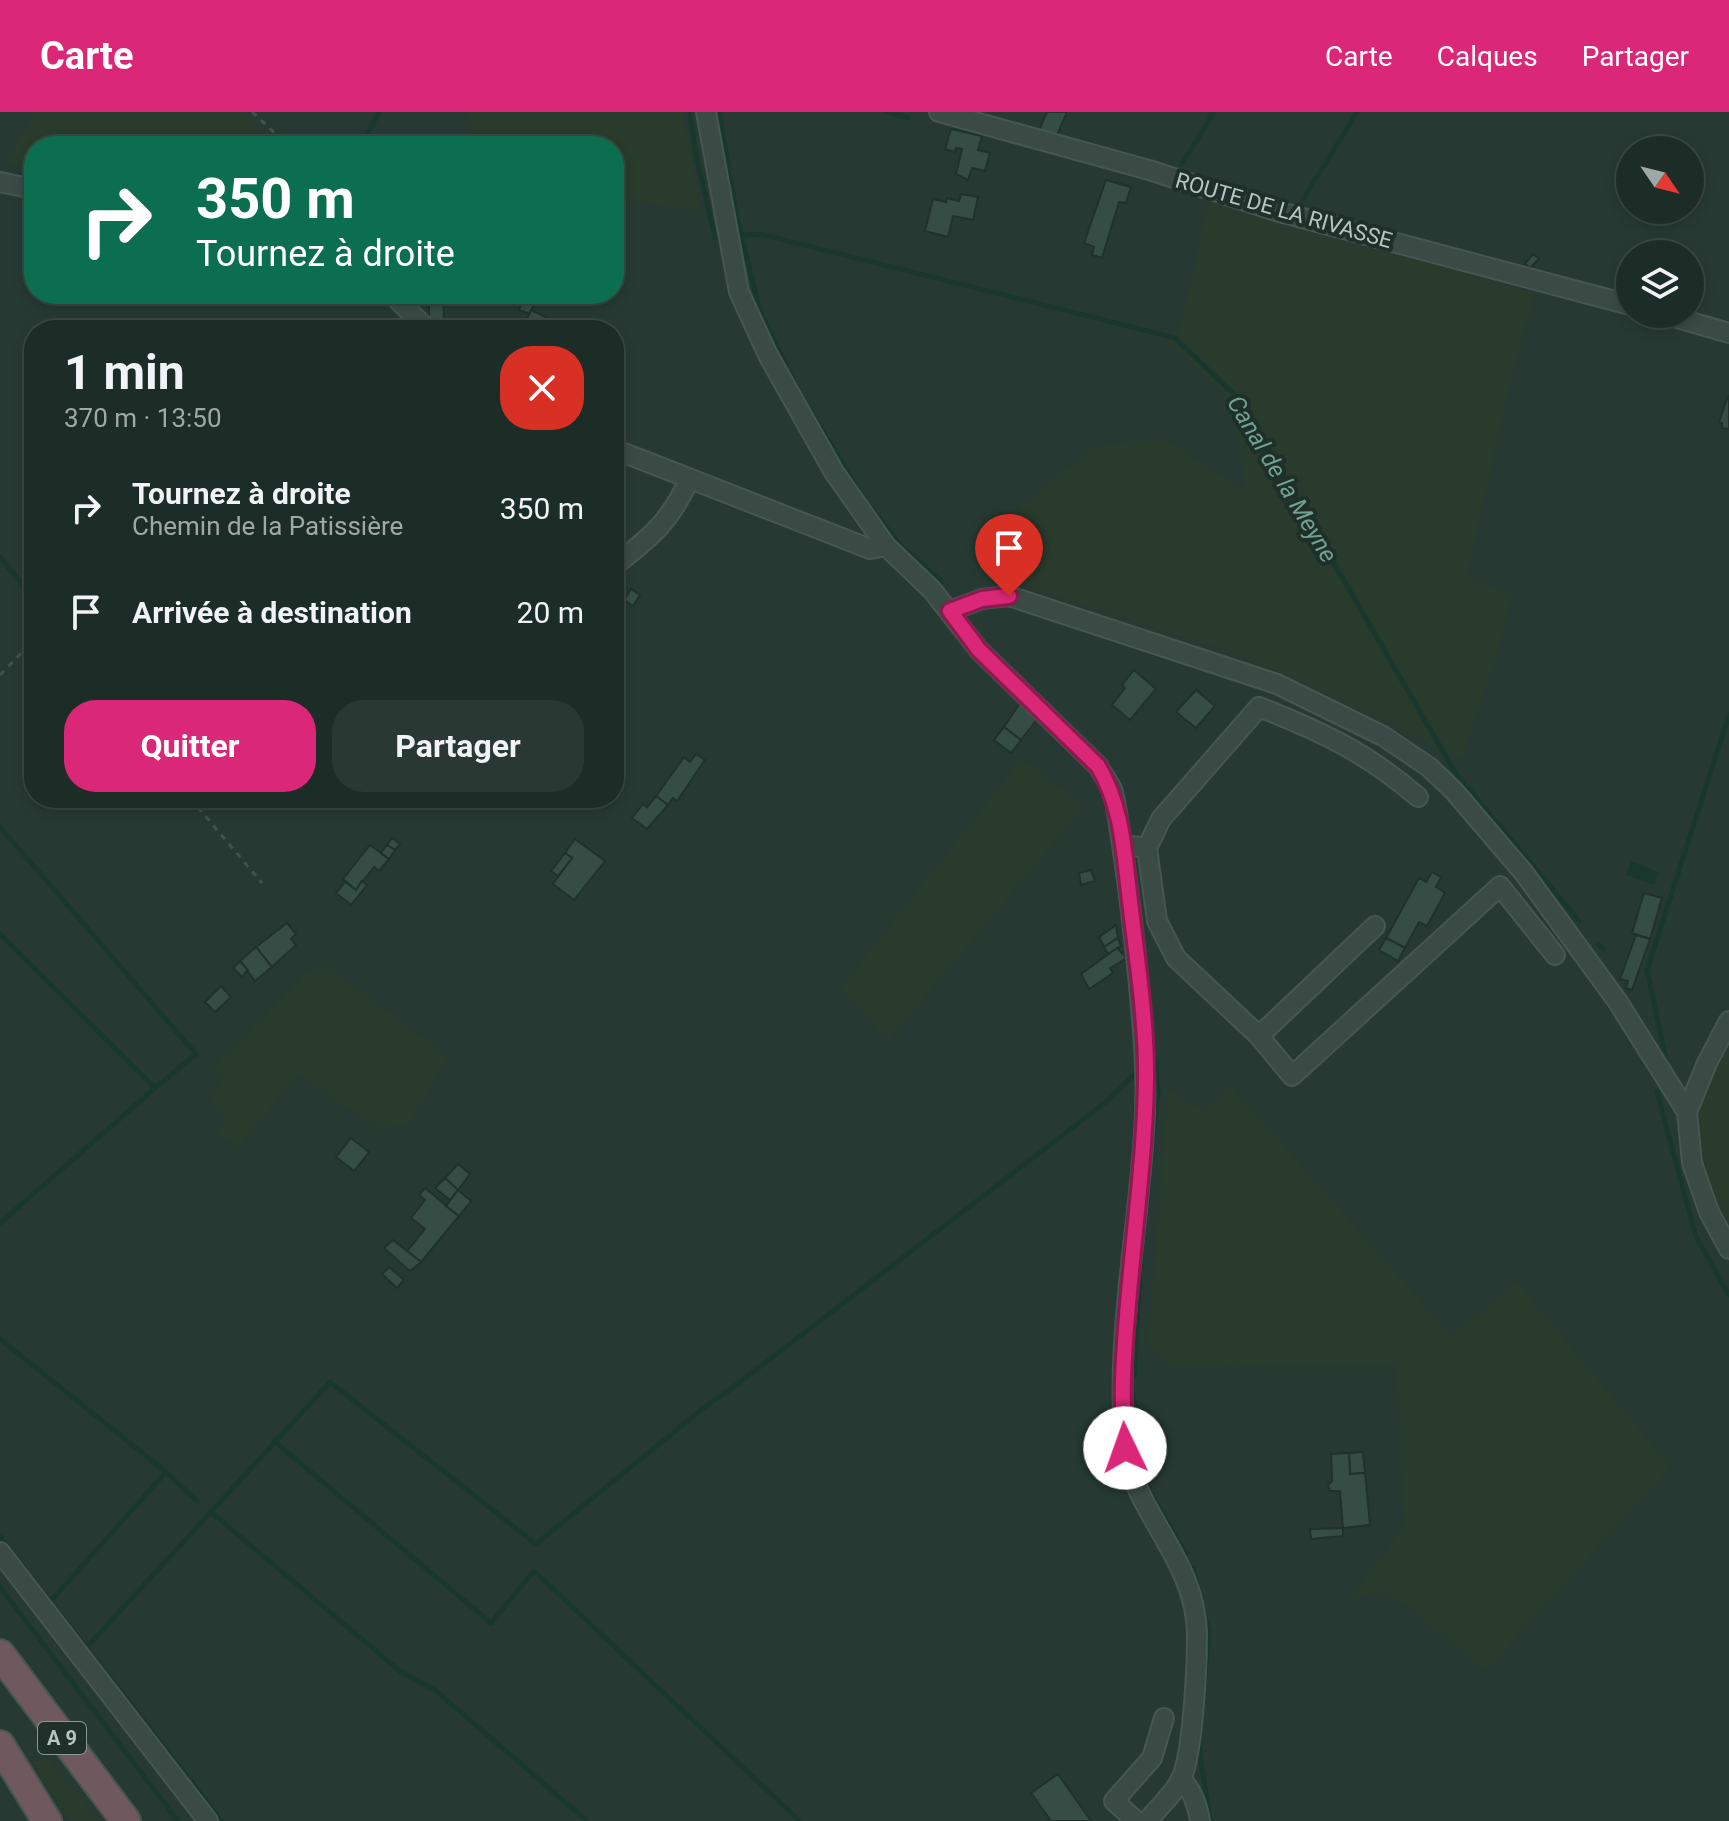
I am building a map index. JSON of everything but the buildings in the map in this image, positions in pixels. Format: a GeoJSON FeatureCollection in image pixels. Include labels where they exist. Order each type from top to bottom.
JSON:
{"type":"FeatureCollection","features":[{"type":"Feature","properties":{"kind":"highway","name":"A 9"},"geometry":{"type":"LineString","coordinates":[[0,1654],[126,1821]]}},
{"type":"Feature","properties":{"kind":"highway","name":"A 9"},"geometry":{"type":"LineString","coordinates":[[0,1745],[47,1821]]}},
{"type":"Feature","properties":{"kind":"street"},"geometry":{"type":"LineString","coordinates":[[706,112],[739,292],[768,355],[834,472],[886,546],[950,611],[979,650],[1098,766],[1112,789],[1123,845],[1136,954],[1146,1080],[1122,1384],[1125,1448],[1136,1483],[1180,1565],[1193,1597],[1197,1633],[1188,1755],[1181,1779],[1148,1819],[1114,1801],[1152,1758],[1164,1718]]}},
{"type":"Feature","properties":{"kind":"street","name":"ROUTE DE LA RIVASSE"},"geometry":{"type":"LineString","coordinates":[[939,112],[1149,170],[1276,211],[1616,301]]}},
{"type":"Feature","properties":{"kind":"street"},"geometry":{"type":"LineString","coordinates":[[0,182],[24,187]]}},
{"type":"Feature","properties":{"kind":"street"},"geometry":{"type":"LineString","coordinates":[[402,304],[418,320]]}},
{"type":"Feature","properties":{"kind":"street"},"geometry":{"type":"LineString","coordinates":[[1704,326],[1729,333]]}},
{"type":"Feature","properties":{"kind":"street"},"geometry":{"type":"LineString","coordinates":[[624,453],[870,549],[886,546]]}},
{"type":"Feature","properties":{"kind":"street"},"geometry":{"type":"LineString","coordinates":[[624,558],[656,533],[680,499],[689,480]]}},
{"type":"Feature","properties":{"kind":"street"},"geometry":{"type":"LineString","coordinates":[[950,611],[982,599],[1009,596],[1277,684],[1383,736],[1429,767],[1454,791],[1524,873],[1618,1002],[1687,1112],[1692,1163],[1709,1212],[1729,1249]]}},
{"type":"Feature","properties":{"kind":"street"},"geometry":{"type":"LineString","coordinates":[[1418,797],[1386,769],[1322,732],[1259,707],[1161,819],[1147,848],[1157,921],[1176,958],[1259,1036],[1292,1076],[1500,886],[1555,955]]}},
{"type":"Feature","properties":{"kind":"street"},"geometry":{"type":"LineString","coordinates":[[1123,845],[1147,848]]}},
{"type":"Feature","properties":{"kind":"street"},"geometry":{"type":"LineString","coordinates":[[1259,1036],[1375,926]]}},
{"type":"Feature","properties":{"kind":"street"},"geometry":{"type":"LineString","coordinates":[[1687,1112],[1729,1021]]}},
{"type":"Feature","properties":{"kind":"street"},"geometry":{"type":"LineString","coordinates":[[0,1552],[208,1821]]}},
{"type":"Feature","properties":{"kind":"street"},"geometry":{"type":"LineString","coordinates":[[1181,1779],[1196,1802],[1200,1821]]}},
{"type":"Feature","properties":{"kind":"path"},"geometry":{"type":"LineString","coordinates":[[252,112],[278,136]]}},
{"type":"Feature","properties":{"kind":"path"},"geometry":{"type":"LineString","coordinates":[[0,675],[24,650]]}},
{"type":"Feature","properties":{"kind":"path"},"geometry":{"type":"LineString","coordinates":[[198,808],[262,883]]}},
{"type":"Feature","properties":{"kind":"shaded area"},"geometry":{"type":"Polygon","coordinates":[[[35,112],[242,112],[268,136],[24,136],[24,168],[4,165],[35,112]]]}},
{"type":"Feature","properties":{"kind":"shaded area"},"geometry":{"type":"Polygon","coordinates":[[[468,112],[682,112],[701,212],[624,199],[624,136],[471,136],[468,112]]]}},
{"type":"Feature","properties":{"kind":"shaded area"},"geometry":{"type":"Polygon","coordinates":[[[1208,201],[1535,293],[1510,385],[1467,578],[1513,593],[1496,659],[1462,760],[1241,656],[1027,586],[1014,511],[1093,447],[1163,437],[1245,491],[1233,401],[1168,343],[1180,330],[1208,201]]]}},
{"type":"Feature","properties":{"kind":"shaded area"},"geometry":{"type":"Polygon","coordinates":[[[1022,758],[1084,806],[888,1041],[840,989],[1022,758]]]}},
{"type":"Feature","properties":{"kind":"shaded area"},"geometry":{"type":"Polygon","coordinates":[[[1631,861],[1659,872],[1654,885],[1626,875],[1631,861]]]}},
{"type":"Feature","properties":{"kind":"shaded area"},"geometry":{"type":"Polygon","coordinates":[[[325,965],[448,1056],[408,1125],[378,1128],[298,1074],[239,1147],[215,1134],[227,1120],[210,1100],[224,1077],[212,1069],[307,972],[325,965]]]}},
{"type":"Feature","properties":{"kind":"shaded area"},"geometry":{"type":"Polygon","coordinates":[[[1729,1039],[1729,1230],[1703,1168],[1696,1118],[1704,1086],[1729,1039]]]}},
{"type":"Feature","properties":{"kind":"shaded area"},"geometry":{"type":"Polygon","coordinates":[[[1232,1087],[1451,1335],[1517,1282],[1671,1467],[1486,1670],[1388,1592],[1347,1600],[1404,1528],[1396,1365],[1171,1367],[1148,1345],[1168,1089],[1203,1111],[1232,1087]]]}},
{"type":"Feature","properties":{"kind":"shaded area"},"geometry":{"type":"Polygon","coordinates":[[[48,1758],[99,1821],[70,1821],[32,1762],[48,1758]]]}},
{"type":"Feature","properties":{"kind":"waterway","name":"Canal de la Meyne"},"geometry":{"type":"LineString","coordinates":[[366,136],[379,112]]}},
{"type":"Feature","properties":{"kind":"waterway","name":"Canal de la Meyne"},"geometry":{"type":"LineString","coordinates":[[690,112],[695,151],[715,238],[721,237]]}},
{"type":"Feature","properties":{"kind":"waterway"},"geometry":{"type":"LineString","coordinates":[[719,112],[737,217],[760,311],[798,390],[864,499],[901,546],[941,581]]}},
{"type":"Feature","properties":{"kind":"waterway"},"geometry":{"type":"LineString","coordinates":[[887,112],[908,118]]}},
{"type":"Feature","properties":{"kind":"waterway"},"geometry":{"type":"LineString","coordinates":[[1182,164],[1214,112]]}},
{"type":"Feature","properties":{"kind":"waterway"},"geometry":{"type":"LineString","coordinates":[[1304,198],[1357,112]]}},
{"type":"Feature","properties":{"kind":"waterway","name":"Canal de la Meyne"},"geometry":{"type":"LineString","coordinates":[[11,175],[24,177]]}},
{"type":"Feature","properties":{"kind":"waterway","name":"Canal de la Meyne"},"geometry":{"type":"LineString","coordinates":[[736,236],[760,234],[1175,338],[1239,399],[1456,774],[1579,921]]}},
{"type":"Feature","properties":{"kind":"waterway"},"geometry":{"type":"LineString","coordinates":[[0,557],[24,587]]}},
{"type":"Feature","properties":{"kind":"waterway"},"geometry":{"type":"LineString","coordinates":[[1665,1067],[1647,970],[1729,715]]}},
{"type":"Feature","properties":{"kind":"waterway"},"geometry":{"type":"LineString","coordinates":[[0,827],[196,1054],[155,1088],[0,934]]}},
{"type":"Feature","properties":{"kind":"waterway","name":"Canal de la Meyne"},"geometry":{"type":"LineString","coordinates":[[1599,945],[1603,949]]}},
{"type":"Feature","properties":{"kind":"waterway"},"geometry":{"type":"LineString","coordinates":[[1146,1209],[1158,1090],[1152,1036]]}},
{"type":"Feature","properties":{"kind":"waterway"},"geometry":{"type":"LineString","coordinates":[[87,1647],[330,1382],[536,1544],[711,1402],[1106,1102],[1139,1070]]}},
{"type":"Feature","properties":{"kind":"waterway"},"geometry":{"type":"LineString","coordinates":[[0,1223],[155,1088]]}},
{"type":"Feature","properties":{"kind":"waterway"},"geometry":{"type":"LineString","coordinates":[[1657,1092],[1696,1237],[1729,1295]]}},
{"type":"Feature","properties":{"kind":"waterway"},"geometry":{"type":"LineString","coordinates":[[1134,1376],[1141,1255]]}},
{"type":"Feature","properties":{"kind":"waterway"},"geometry":{"type":"LineString","coordinates":[[0,1339],[166,1472]]}},
{"type":"Feature","properties":{"kind":"waterway"},"geometry":{"type":"LineString","coordinates":[[1133,1394],[1140,1462],[1153,1497],[1186,1554]]}},
{"type":"Feature","properties":{"kind":"waterway"},"geometry":{"type":"LineString","coordinates":[[274,1441],[491,1623],[534,1571],[800,1821]]}},
{"type":"Feature","properties":{"kind":"waterway"},"geometry":{"type":"LineString","coordinates":[[50,1602],[166,1472],[197,1501]]}},
{"type":"Feature","properties":{"kind":"waterway"},"geometry":{"type":"LineString","coordinates":[[211,1512],[401,1672],[435,1690],[587,1821]]}},
{"type":"Feature","properties":{"kind":"waterway"},"geometry":{"type":"LineString","coordinates":[[0,1537],[222,1821]]}},
{"type":"Feature","properties":{"kind":"waterway"},"geometry":{"type":"LineString","coordinates":[[1193,1568],[1209,1632],[1204,1685]]}},
{"type":"Feature","properties":{"kind":"waterway"},"geometry":{"type":"LineString","coordinates":[[0,1587],[178,1821]]}},
{"type":"Feature","properties":{"kind":"waterway"},"geometry":{"type":"LineString","coordinates":[[1198,1739],[1210,1821]]}},
{"type":"Feature","properties":{"kind":"route"},"geometry":{"type":"LineString","coordinates":[[1009,596],[982,599],[950,611],[979,650],[1098,766],[1112,789],[1123,845],[1145,1043],[1146,1080],[1122,1384],[1125,1448]]}}]}
